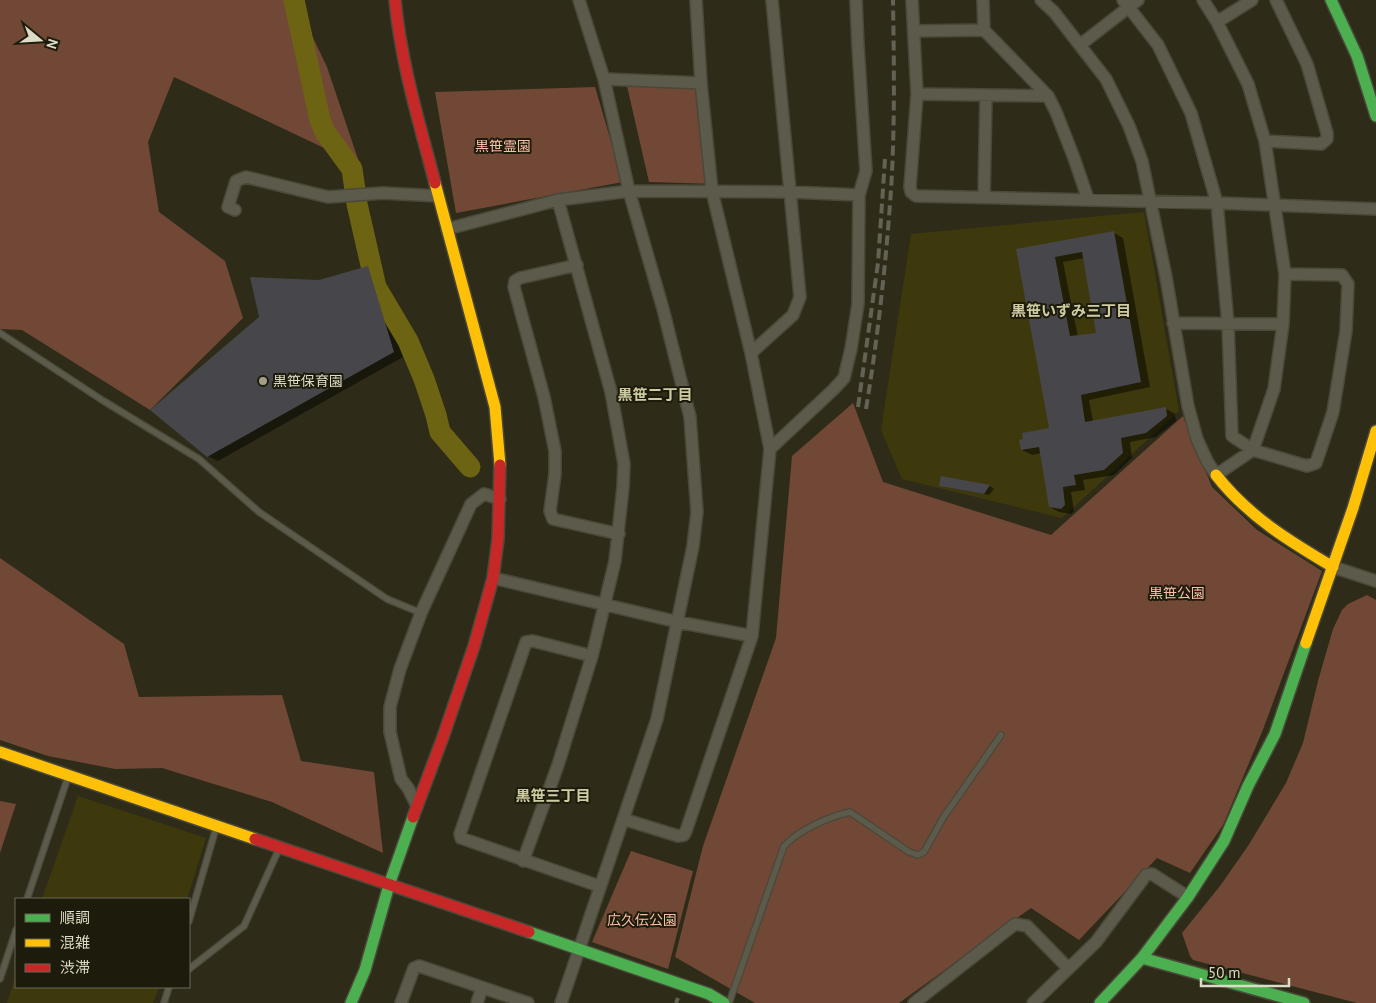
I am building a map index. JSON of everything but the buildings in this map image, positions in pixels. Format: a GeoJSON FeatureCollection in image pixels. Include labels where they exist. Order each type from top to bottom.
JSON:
{"type":"FeatureCollection","features":[{"type":"Feature","properties":{"kind":"street"},"geometry":{"type":"LineString","coordinates":[[351,1003],[364,970],[389,885],[474,646],[493,578],[498,539],[500,498],[501,473],[495,406],[408,82],[398,33],[395,0]]}},
{"type":"Feature","properties":{"kind":"street"},"geometry":{"type":"LineString","coordinates":[[561,1003],[657,718],[693,546],[697,512],[690,417],[663,309],[629,191],[604,78],[579,0]]}},
{"type":"Feature","properties":{"kind":"street"},"geometry":{"type":"LineString","coordinates":[[623,819],[678,836],[684,835],[686,831],[752,636],[770,449],[751,353],[712,191],[701,83],[696,0]]}},
{"type":"Feature","properties":{"kind":"street"},"geometry":{"type":"LineString","coordinates":[[751,353],[793,314],[800,297],[772,0]]}},
{"type":"Feature","properties":{"kind":"street"},"geometry":{"type":"LineString","coordinates":[[770,449],[844,378],[851,349],[858,304],[859,195],[866,171],[856,0]]}},
{"type":"Feature","properties":{"kind":"street"},"geometry":{"type":"LineString","coordinates":[[912,0],[917,94],[910,187],[911,192],[916,196],[1088,199],[1376,209]]}},
{"type":"Feature","properties":{"kind":"street"},"geometry":{"type":"LineString","coordinates":[[983,0],[984,30],[1048,96],[1074,158],[1088,199]]}},
{"type":"Feature","properties":{"kind":"street"},"geometry":{"type":"LineString","coordinates":[[1041,0],[1054,12],[1106,79],[1129,126],[1142,161],[1166,277],[1188,406],[1197,438],[1207,461],[1230,494],[1251,514],[1333,567],[1376,581]]}},
{"type":"Feature","properties":{"kind":"street"},"geometry":{"type":"LineString","coordinates":[[1203,0],[1217,22],[1248,84],[1265,141],[1285,274],[1283,324],[1274,389],[1253,450],[1216,476]]}},
{"type":"Feature","properties":{"kind":"street"},"geometry":{"type":"LineString","coordinates":[[1217,22],[1252,0]]}},
{"type":"Feature","properties":{"kind":"street"},"geometry":{"type":"LineString","coordinates":[[1265,141],[1321,144],[1327,139],[1327,133],[1307,64],[1276,0]]}},
{"type":"Feature","properties":{"kind":"street"},"geometry":{"type":"LineString","coordinates":[[1332,0],[1356,51],[1376,116]]}},
{"type":"Feature","properties":{"kind":"street"},"geometry":{"type":"LineString","coordinates":[[1080,45],[1130,2],[1158,44],[1191,113],[1217,203],[1228,324],[1232,436],[1253,450],[1312,466],[1316,463],[1333,412],[1346,330],[1348,284],[1342,275],[1285,274]]}},
{"type":"Feature","properties":{"kind":"street"},"geometry":{"type":"LineString","coordinates":[[914,31],[984,30]]}},
{"type":"Feature","properties":{"kind":"street"},"geometry":{"type":"LineString","coordinates":[[604,78],[701,83]]}},
{"type":"Feature","properties":{"kind":"street"},"geometry":{"type":"LineString","coordinates":[[917,94],[1048,96]]}},
{"type":"Feature","properties":{"kind":"street"},"geometry":{"type":"LineString","coordinates":[[984,197],[986,96]]}},
{"type":"Feature","properties":{"kind":"street"},"geometry":{"type":"LineString","coordinates":[[235,210],[228,207],[236,181],[246,177],[328,198],[383,193],[438,196]]}},
{"type":"Feature","properties":{"kind":"street"},"geometry":{"type":"LineString","coordinates":[[447,229],[558,200],[629,191],[790,192],[859,195]]}},
{"type":"Feature","properties":{"kind":"street"},"geometry":{"type":"LineString","coordinates":[[523,861],[558,765],[592,656],[615,561],[624,464],[611,392],[558,200]]}},
{"type":"Feature","properties":{"kind":"street"},"geometry":{"type":"LineString","coordinates":[[577,265],[520,278],[515,281],[514,287],[544,397],[555,450],[555,474],[550,511],[553,518],[619,534]]}},
{"type":"Feature","properties":{"kind":"street"},"geometry":{"type":"LineString","coordinates":[[1173,323],[1283,324]]}},
{"type":"Feature","properties":{"kind":"street"},"geometry":{"type":"LineString","coordinates":[[1100,1003],[1142,958],[1188,897],[1224,840],[1248,786],[1275,734],[1333,567],[1376,431]]}},
{"type":"Feature","properties":{"kind":"street"},"geometry":{"type":"LineString","coordinates":[[417,806],[401,779],[390,732],[390,707],[400,669],[421,613],[471,504],[484,494],[500,498]]}},
{"type":"Feature","properties":{"kind":"street"},"geometry":{"type":"LineString","coordinates":[[493,578],[678,622],[752,636]]}},
{"type":"Feature","properties":{"kind":"street"},"geometry":{"type":"LineString","coordinates":[[592,656],[533,641],[526,642],[460,834],[461,838],[599,886]]}},
{"type":"Feature","properties":{"kind":"street"},"geometry":{"type":"LineString","coordinates":[[0,752],[68,777],[280,847],[709,994],[724,1003]]}},
{"type":"Feature","properties":{"kind":"street"},"geometry":{"type":"LineString","coordinates":[[1034,1003],[1096,942],[1146,874],[1152,874],[1188,897]]}},
{"type":"Feature","properties":{"kind":"street"},"geometry":{"type":"LineString","coordinates":[[914,1003],[1015,924],[1026,926],[1068,968]]}},
{"type":"Feature","properties":{"kind":"street"},"geometry":{"type":"LineString","coordinates":[[1142,958],[1304,1003]]}},
{"type":"Feature","properties":{"kind":"street"},"geometry":{"type":"LineString","coordinates":[[401,1003],[411,974],[414,968],[419,966],[528,1003]]}},
{"type":"Feature","properties":{"kind":"street"},"geometry":{"type":"LineString","coordinates":[[477,1003],[482,988]]}},
{"type":"Feature","properties":{"kind":"lane"},"geometry":{"type":"LineString","coordinates":[[0,333],[102,400],[199,460],[259,512],[387,599],[421,613]]}},
{"type":"Feature","properties":{"kind":"lane"},"geometry":{"type":"LineString","coordinates":[[729,1003],[784,846],[792,837],[834,816],[850,812],[909,852],[918,855],[924,852],[944,818],[1001,735]]}},
{"type":"Feature","properties":{"kind":"lane"},"geometry":{"type":"LineString","coordinates":[[27,898],[68,777]]}},
{"type":"Feature","properties":{"kind":"lane"},"geometry":{"type":"LineString","coordinates":[[190,918],[217,826]]}},
{"type":"Feature","properties":{"kind":"lane"},"geometry":{"type":"LineString","coordinates":[[190,967],[244,926],[280,847]]}},
{"type":"Feature","properties":{"kind":"lane"},"geometry":{"type":"LineString","coordinates":[[0,979],[15,933]]}},
{"type":"Feature","properties":{"kind":"lane"},"geometry":{"type":"LineString","coordinates":[[164,1003],[169,988]]}},
{"type":"Feature","properties":{"kind":"shaded area"},"geometry":{"type":"Polygon","coordinates":[[[1144,212],[1179,411],[1062,518],[902,479],[881,430],[911,234],[1144,212]]]}},
{"type":"Feature","properties":{"kind":"shaded area"},"geometry":{"type":"Polygon","coordinates":[[[78,796],[206,838],[187,898],[42,898],[78,796]]]}},
{"type":"Feature","properties":{"kind":"shaded area"},"geometry":{"type":"Polygon","coordinates":[[[15,979],[15,988],[159,988],[153,1003],[7,1003],[15,979]]]}},
{"type":"Feature","properties":{"kind":"green space"},"geometry":{"type":"Polygon","coordinates":[[[0,0],[295,0],[327,67],[360,165],[174,77],[148,142],[159,212],[225,261],[243,318],[150,410],[22,330],[0,329],[0,0]]]}},
{"type":"Feature","properties":{"kind":"green space"},"geometry":{"type":"Polygon","coordinates":[[[701,83],[716,184],[649,182],[627,86],[701,83]]]}},
{"type":"Feature","properties":{"kind":"green space","name":"黒笹霊園"},"geometry":{"type":"Polygon","coordinates":[[[595,87],[623,182],[456,213],[435,92],[595,87]]]}},
{"type":"Feature","properties":{"kind":"green space","name":"黒笹公園"},"geometry":{"type":"Polygon","coordinates":[[[853,403],[883,482],[1051,535],[1183,416],[1212,487],[1257,530],[1322,571],[1262,732],[1223,825],[1190,873],[1157,858],[1079,940],[1031,908],[899,1003],[755,1003],[675,957],[703,846],[776,638],[792,456],[853,403]]]}},
{"type":"Feature","properties":{"kind":"green space"},"geometry":{"type":"Polygon","coordinates":[[[0,558],[124,644],[139,697],[282,695],[301,761],[374,772],[383,853],[272,802],[162,768],[115,769],[48,756],[0,740],[0,558]]]}},
{"type":"Feature","properties":{"kind":"green space"},"geometry":{"type":"Polygon","coordinates":[[[1367,595],[1376,600],[1376,1003],[1357,1003],[1193,960],[1182,933],[1220,886],[1248,846],[1286,783],[1303,743],[1333,629],[1342,610],[1348,604],[1367,595]]]}},
{"type":"Feature","properties":{"kind":"green space"},"geometry":{"type":"Polygon","coordinates":[[[0,801],[16,804],[0,853],[0,801]]]}},
{"type":"Feature","properties":{"kind":"green space","name":"広久伝公園"},"geometry":{"type":"Polygon","coordinates":[[[631,851],[693,871],[668,969],[592,942],[631,851]]]}},
{"type":"Feature","properties":{"kind":"waterway"},"geometry":{"type":"LineString","coordinates":[[294,0],[320,120],[325,132],[352,169],[357,204],[376,287],[408,341],[424,379],[440,432],[470,467]]}},
{"type":"Feature","properties":{"kind":"railway"},"geometry":{"type":"LineString","coordinates":[[866,409],[881,300],[891,190],[894,119],[893,0]]}},
{"type":"Feature","properties":{"kind":"railway"},"geometry":{"type":"LineString","coordinates":[[858,407],[878,263],[885,159]]}},
{"type":"Feature","properties":{"kind":"railway"},"geometry":{"type":"LineString","coordinates":[[676,1003],[678,998]]}},
{"type":"Feature","properties":{"kind":"traffic: fast"},"geometry":{"type":"LineString","coordinates":[[1331,0],[1357,56],[1376,116]]}},
{"type":"Feature","properties":{"kind":"traffic: fast"},"geometry":{"type":"LineString","coordinates":[[1100,1003],[1142,958],[1188,897],[1224,841],[1248,786],[1275,734],[1306,643]]}},
{"type":"Feature","properties":{"kind":"traffic: fast"},"geometry":{"type":"LineString","coordinates":[[351,1003],[365,970],[389,885],[413,817]]}},
{"type":"Feature","properties":{"kind":"traffic: fast"},"geometry":{"type":"LineString","coordinates":[[529,932],[709,994],[724,1003]]}},
{"type":"Feature","properties":{"kind":"traffic: fast"},"geometry":{"type":"LineString","coordinates":[[1142,958],[1304,1003]]}},
{"type":"Feature","properties":{"kind":"traffic: slow"},"geometry":{"type":"LineString","coordinates":[[435,183],[495,407],[500,465]]}},
{"type":"Feature","properties":{"kind":"traffic: slow"},"geometry":{"type":"LineString","coordinates":[[1306,643],[1353,508],[1376,431]]}},
{"type":"Feature","properties":{"kind":"traffic: slow"},"geometry":{"type":"LineString","coordinates":[[1216,475],[1228,490],[1270,527],[1333,567]]}},
{"type":"Feature","properties":{"kind":"traffic: slow"},"geometry":{"type":"LineString","coordinates":[[0,752],[255,839]]}},
{"type":"Feature","properties":{"kind":"traffic: jam"},"geometry":{"type":"LineString","coordinates":[[395,0],[406,70],[435,183]]}},
{"type":"Feature","properties":{"kind":"traffic: jam"},"geometry":{"type":"LineString","coordinates":[[413,817],[474,646],[493,578],[498,539],[500,465]]}},
{"type":"Feature","properties":{"kind":"traffic: jam"},"geometry":{"type":"LineString","coordinates":[[255,839],[529,932]]}},
{"type":"Feature","properties":{"kind":"place","name":"黒笹保育園"},"geometry":{"type":"Point","coordinates":[263,381]}},
{"type":"Feature","properties":{"kind":"district","name":"黒笹いずみ三丁目"},"geometry":{"type":"Point","coordinates":[1071,310]}},
{"type":"Feature","properties":{"kind":"district","name":"黒笹二丁目"},"geometry":{"type":"Point","coordinates":[655,394]}},
{"type":"Feature","properties":{"kind":"district","name":"黒笹三丁目"},"geometry":{"type":"Point","coordinates":[553,795]}}]}
